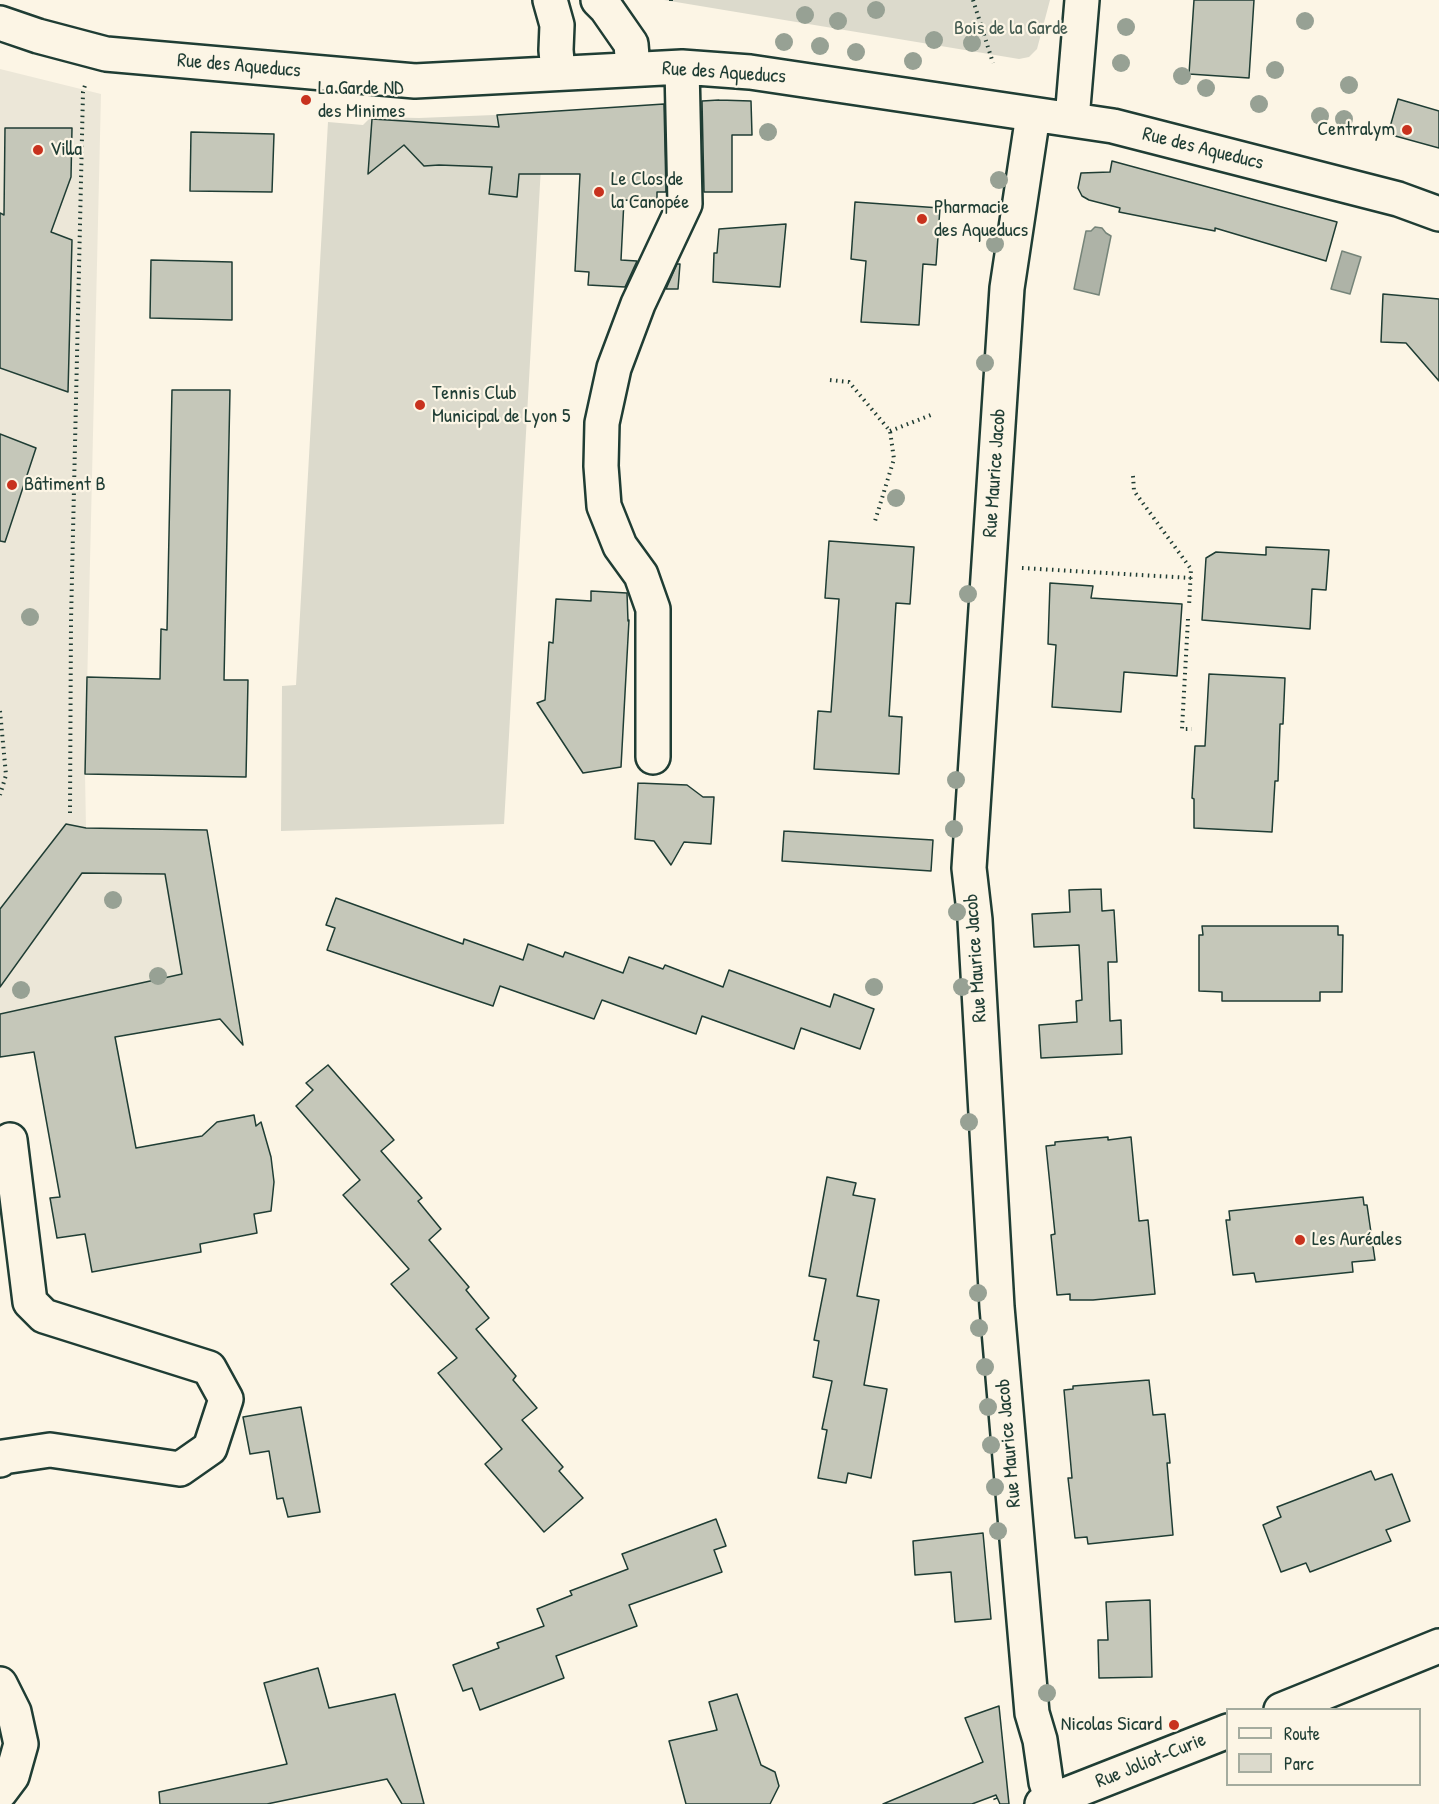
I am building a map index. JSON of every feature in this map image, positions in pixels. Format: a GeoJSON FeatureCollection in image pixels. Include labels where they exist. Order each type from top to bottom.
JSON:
{"type":"FeatureCollection","features":[{"type":"Feature","properties":{"kind":"street"},"geometry":{"type":"LineString","coordinates":[[550,0],[557,25],[558,73]]}},
{"type":"Feature","properties":{"kind":"street"},"geometry":{"type":"LineString","coordinates":[[598,0],[612,15],[630,44],[633,69]]}},
{"type":"Feature","properties":{"kind":"street"},"geometry":{"type":"LineString","coordinates":[[1072,119],[1082,0]]}},
{"type":"Feature","properties":{"kind":"street","name":"Rue des Aqueducs"},"geometry":{"type":"LineString","coordinates":[[0,22],[93,52],[415,81],[682,67],[750,72],[1072,119],[1162,138],[1398,199],[1439,214]]}},
{"type":"Feature","properties":{"kind":"street"},"geometry":{"type":"LineString","coordinates":[[652,757],[653,609],[640,575],[620,546],[604,506],[601,466],[602,423],[614,368],[638,304],[685,204],[682,67]]}},
{"type":"Feature","properties":{"kind":"street","name":"Rue Maurice Jacob"},"geometry":{"type":"LineString","coordinates":[[1033,115],[1007,288],[969,868],[975,920],[998,1307],[1032,1713],[1040,1740],[1047,1802]]}},
{"type":"Feature","properties":{"kind":"street"},"geometry":{"type":"LineString","coordinates":[[0,1460],[3,1457],[50,1450],[180,1469],[210,1448],[226,1399],[209,1368],[44,1316],[30,1302],[10,1140]]}},
{"type":"Feature","properties":{"kind":"street"},"geometry":{"type":"LineString","coordinates":[[1286,1708],[1439,1646]]}},
{"type":"Feature","properties":{"kind":"street"},"geometry":{"type":"LineString","coordinates":[[0,1684],[14,1713],[21,1744],[12,1776],[0,1792]]}},
{"type":"Feature","properties":{"kind":"street","name":"Rue Joliot-Curie"},"geometry":{"type":"LineString","coordinates":[[1047,1802],[1226,1731]]}},
{"type":"Feature","properties":{"kind":"path"},"geometry":{"type":"LineString","coordinates":[[973,0],[993,63]]}},
{"type":"Feature","properties":{"kind":"path"},"geometry":{"type":"LineString","coordinates":[[70,813],[71,609],[82,104],[87,76]]}},
{"type":"Feature","properties":{"kind":"path"},"geometry":{"type":"LineString","coordinates":[[830,380],[849,382],[890,431],[894,459],[875,521]]}},
{"type":"Feature","properties":{"kind":"path"},"geometry":{"type":"LineString","coordinates":[[890,431],[931,415]]}},
{"type":"Feature","properties":{"kind":"path"},"geometry":{"type":"LineString","coordinates":[[1133,476],[1134,490],[1191,569],[1189,606]]}},
{"type":"Feature","properties":{"kind":"path"},"geometry":{"type":"LineString","coordinates":[[1014,567],[1191,578]]}},
{"type":"Feature","properties":{"kind":"path"},"geometry":{"type":"LineString","coordinates":[[1188,619],[1182,729],[1192,729]]}},
{"type":"Feature","properties":{"kind":"path"},"geometry":{"type":"LineString","coordinates":[[0,711],[6,775],[0,795]]}},
{"type":"Feature","properties":{"kind":"path"},"geometry":{"type":"LineString","coordinates":[[994,1798],[997,1803]]}},
{"type":"Feature","properties":{"kind":"shaded area"},"geometry":{"type":"Polygon","coordinates":[[[0,69],[101,94],[85,774],[86,828],[207,830],[238,1016],[0,1057],[0,69]]]}},
{"type":"Feature","properties":{"kind":"shaded area"},"geometry":{"type":"Polygon","coordinates":[[[1095,227],[1102,228],[1111,236],[1099,295],[1074,289],[1086,231],[1091,231],[1095,227]]]}},
{"type":"Feature","properties":{"kind":"shaded area"},"geometry":{"type":"Polygon","coordinates":[[[1342,251],[1361,257],[1350,294],[1331,289],[1342,251]]]}},
{"type":"Feature","properties":{"kind":"green space","name":"Bois de la Garde"},"geometry":{"type":"Polygon","coordinates":[[[664,0],[1050,0],[1037,49],[1029,57],[1019,59],[664,0]]]}},
{"type":"Feature","properties":{"kind":"green space","name":"Tennis Club Municipal de Lyon 5"},"geometry":{"type":"Polygon","coordinates":[[[544,113],[504,824],[281,831],[282,686],[296,685],[328,122],[363,125],[371,117],[419,118],[544,113]]]}},
{"type":"Feature","properties":{"kind":"building"},"geometry":{"type":"Polygon","coordinates":[[[1194,0],[1254,0],[1249,78],[1189,74],[1194,0]]]}},
{"type":"Feature","properties":{"kind":"building"},"geometry":{"type":"Polygon","coordinates":[[[1398,99],[1439,111],[1439,148],[1388,134],[1398,99]]]}},
{"type":"Feature","properties":{"kind":"building"},"geometry":{"type":"Polygon","coordinates":[[[702,101],[751,101],[752,135],[732,135],[732,192],[704,192],[702,101]]]}},
{"type":"Feature","properties":{"kind":"building"},"geometry":{"type":"Polygon","coordinates":[[[664,104],[666,192],[657,192],[657,201],[624,200],[621,260],[637,261],[625,287],[588,285],[589,272],[575,271],[580,174],[519,174],[517,197],[489,194],[492,167],[424,166],[404,145],[368,174],[372,119],[499,127],[497,115],[664,104]]]}},
{"type":"Feature","properties":{"kind":"building"},"geometry":{"type":"Polygon","coordinates":[[[5,128],[72,128],[71,177],[51,232],[72,240],[68,392],[0,368],[0,213],[4,215],[5,128]]]}},
{"type":"Feature","properties":{"kind":"building"},"geometry":{"type":"Polygon","coordinates":[[[191,132],[274,134],[272,192],[190,191],[191,132]]]}},
{"type":"Feature","properties":{"kind":"building"},"geometry":{"type":"Polygon","coordinates":[[[1112,161],[1337,222],[1326,261],[1215,228],[1215,231],[1119,212],[1120,208],[1082,196],[1078,188],[1081,173],[1110,172],[1112,161]]]}},
{"type":"Feature","properties":{"kind":"building"},"geometry":{"type":"Polygon","coordinates":[[[855,202],[940,208],[936,265],[923,264],[919,325],[861,322],[866,261],[851,259],[855,202]]]}},
{"type":"Feature","properties":{"kind":"building"},"geometry":{"type":"Polygon","coordinates":[[[786,224],[780,287],[713,282],[714,253],[717,253],[719,229],[786,224]]]}},
{"type":"Feature","properties":{"kind":"building"},"geometry":{"type":"Polygon","coordinates":[[[151,260],[232,262],[232,320],[150,318],[151,260]]]}},
{"type":"Feature","properties":{"kind":"building"},"geometry":{"type":"Polygon","coordinates":[[[677,264],[680,264],[678,289],[666,289],[677,264]]]}},
{"type":"Feature","properties":{"kind":"building"},"geometry":{"type":"Polygon","coordinates":[[[1383,294],[1439,299],[1439,381],[1406,343],[1381,342],[1383,294]]]}},
{"type":"Feature","properties":{"kind":"building"},"geometry":{"type":"Polygon","coordinates":[[[172,390],[230,390],[224,680],[248,680],[246,777],[85,774],[87,677],[160,679],[161,629],[167,630],[172,390]]]}},
{"type":"Feature","properties":{"kind":"building","name":"Bâtiment B"},"geometry":{"type":"Polygon","coordinates":[[[0,434],[36,448],[5,542],[0,541],[0,434]]]}},
{"type":"Feature","properties":{"kind":"building"},"geometry":{"type":"Polygon","coordinates":[[[829,541],[914,547],[910,604],[896,603],[889,716],[902,717],[899,774],[814,769],[818,711],[831,712],[839,599],[825,598],[829,541]]]}},
{"type":"Feature","properties":{"kind":"building"},"geometry":{"type":"Polygon","coordinates":[[[1266,547],[1329,550],[1326,590],[1312,589],[1310,629],[1202,620],[1206,558],[1216,552],[1266,555],[1266,547]]]}},
{"type":"Feature","properties":{"kind":"building"},"geometry":{"type":"Polygon","coordinates":[[[1050,583],[1093,586],[1091,598],[1182,604],[1177,676],[1124,672],[1121,712],[1052,707],[1056,645],[1048,644],[1050,583]]]}},
{"type":"Feature","properties":{"kind":"building"},"geometry":{"type":"Polygon","coordinates":[[[591,591],[627,593],[629,620],[621,767],[583,773],[537,703],[545,700],[549,642],[553,643],[556,599],[591,601],[591,591]]]}},
{"type":"Feature","properties":{"kind":"building"},"geometry":{"type":"Polygon","coordinates":[[[1209,674],[1285,678],[1283,724],[1280,724],[1278,781],[1275,781],[1272,832],[1194,828],[1194,799],[1192,798],[1195,746],[1205,746],[1209,674]]]}},
{"type":"Feature","properties":{"kind":"building"},"geometry":{"type":"Polygon","coordinates":[[[638,783],[687,785],[703,797],[714,797],[711,844],[684,842],[671,865],[654,841],[635,839],[638,783]]]}},
{"type":"Feature","properties":{"kind":"building"},"geometry":{"type":"Polygon","coordinates":[[[66,824],[86,828],[207,830],[243,1045],[220,1019],[115,1037],[136,1148],[202,1136],[217,1122],[254,1115],[256,1126],[261,1122],[271,1157],[274,1182],[271,1211],[254,1214],[257,1233],[200,1244],[201,1252],[92,1272],[85,1234],[57,1238],[50,1198],[60,1197],[34,1052],[0,1057],[0,1014],[182,974],[165,874],[82,873],[0,987],[0,909],[66,824]]]}},
{"type":"Feature","properties":{"kind":"building"},"geometry":{"type":"Polygon","coordinates":[[[784,831],[933,840],[931,871],[782,861],[784,831]]]}},
{"type":"Feature","properties":{"kind":"building"},"geometry":{"type":"Polygon","coordinates":[[[1101,889],[1102,911],[1114,910],[1117,962],[1108,962],[1110,1021],[1121,1020],[1122,1054],[1041,1058],[1039,1025],[1077,1022],[1076,1001],[1082,1000],[1079,945],[1034,947],[1032,914],[1070,912],[1069,890],[1101,889]]]}},
{"type":"Feature","properties":{"kind":"building"},"geometry":{"type":"Polygon","coordinates":[[[336,898],[463,944],[464,939],[523,960],[528,944],[563,957],[565,952],[623,973],[629,957],[663,969],[665,965],[723,987],[729,970],[830,1007],[834,994],[874,1009],[860,1049],[801,1028],[794,1049],[702,1016],[696,1034],[602,1000],[594,1019],[500,986],[493,1006],[327,950],[335,928],[326,925],[336,898]]]}},
{"type":"Feature","properties":{"kind":"building"},"geometry":{"type":"Polygon","coordinates":[[[1202,926],[1338,926],[1338,935],[1343,935],[1342,992],[1320,992],[1320,1001],[1222,1001],[1222,992],[1199,991],[1199,935],[1203,935],[1202,926]]]}},
{"type":"Feature","properties":{"kind":"building"},"geometry":{"type":"Polygon","coordinates":[[[328,1065],[394,1140],[381,1151],[422,1198],[418,1201],[441,1229],[429,1240],[469,1287],[466,1290],[489,1318],[476,1329],[516,1376],[513,1380],[537,1408],[522,1420],[563,1467],[559,1471],[583,1498],[544,1532],[485,1464],[502,1449],[438,1373],[457,1358],[391,1284],[409,1269],[343,1195],[360,1180],[296,1106],[313,1090],[306,1083],[328,1065]]]}},
{"type":"Feature","properties":{"kind":"building"},"geometry":{"type":"Polygon","coordinates":[[[1108,1137],[1108,1140],[1131,1137],[1139,1221],[1148,1220],[1155,1294],[1070,1300],[1070,1294],[1057,1295],[1051,1235],[1055,1234],[1046,1146],[1055,1145],[1055,1142],[1108,1137]]]}},
{"type":"Feature","properties":{"kind":"building"},"geometry":{"type":"Polygon","coordinates":[[[827,1177],[856,1183],[853,1195],[875,1199],[857,1296],[879,1300],[864,1385],[887,1389],[871,1478],[848,1473],[846,1483],[818,1478],[827,1430],[822,1429],[832,1381],[813,1377],[819,1341],[814,1340],[826,1279],[809,1276],[827,1177]]]}},
{"type":"Feature","properties":{"kind":"building","name":"Les Auréales"},"geometry":{"type":"Polygon","coordinates":[[[1363,1197],[1364,1205],[1367,1205],[1375,1260],[1352,1262],[1353,1272],[1256,1282],[1254,1273],[1233,1275],[1226,1220],[1230,1220],[1229,1211],[1363,1197]]]}},
{"type":"Feature","properties":{"kind":"building"},"geometry":{"type":"Polygon","coordinates":[[[1149,1380],[1153,1415],[1165,1414],[1173,1535],[1088,1544],[1087,1537],[1075,1538],[1068,1478],[1072,1478],[1064,1390],[1073,1389],[1073,1386],[1149,1380]]]}},
{"type":"Feature","properties":{"kind":"building"},"geometry":{"type":"Polygon","coordinates":[[[301,1407],[320,1512],[288,1517],[283,1498],[277,1499],[269,1451],[250,1454],[243,1417],[301,1407]]]}},
{"type":"Feature","properties":{"kind":"building"},"geometry":{"type":"Polygon","coordinates":[[[1371,1471],[1375,1480],[1392,1474],[1410,1521],[1386,1530],[1391,1541],[1310,1572],[1306,1563],[1281,1572],[1263,1525],[1281,1517],[1277,1507],[1371,1471]]]}},
{"type":"Feature","properties":{"kind":"building"},"geometry":{"type":"Polygon","coordinates":[[[716,1519],[726,1546],[714,1550],[722,1572],[629,1605],[637,1626],[556,1656],[564,1678],[480,1710],[472,1688],[463,1691],[453,1665],[499,1648],[497,1643],[544,1626],[537,1609],[572,1595],[570,1591],[628,1569],[622,1554],[716,1519]]]}},
{"type":"Feature","properties":{"kind":"building"},"geometry":{"type":"Polygon","coordinates":[[[983,1533],[991,1619],[955,1622],[951,1572],[915,1575],[913,1541],[983,1533]]]}},
{"type":"Feature","properties":{"kind":"building"},"geometry":{"type":"Polygon","coordinates":[[[1150,1600],[1152,1677],[1099,1678],[1098,1640],[1108,1640],[1106,1602],[1150,1600]]]}},
{"type":"Feature","properties":{"kind":"building"},"geometry":{"type":"Polygon","coordinates":[[[318,1668],[329,1708],[395,1694],[424,1804],[402,1804],[387,1779],[267,1804],[160,1804],[159,1792],[287,1764],[264,1683],[318,1668]]]}},
{"type":"Feature","properties":{"kind":"building"},"geometry":{"type":"Polygon","coordinates":[[[737,1694],[761,1765],[775,1772],[779,1786],[770,1804],[686,1804],[669,1741],[717,1730],[709,1702],[737,1694]]]}},
{"type":"Feature","properties":{"kind":"building"},"geometry":{"type":"Polygon","coordinates":[[[999,1706],[1009,1804],[1000,1804],[996,1795],[972,1804],[883,1804],[983,1762],[965,1718],[999,1706]]]}},
{"type":"Feature","properties":{"kind":"place","name":"La Garde ND des Minimes"},"geometry":{"type":"Point","coordinates":[306,100]}},
{"type":"Feature","properties":{"kind":"place","name":"Centralym"},"geometry":{"type":"Point","coordinates":[1407,130]}},
{"type":"Feature","properties":{"kind":"place","name":"Villa"},"geometry":{"type":"Point","coordinates":[38,150]}},
{"type":"Feature","properties":{"kind":"place","name":"Le Clos de la Canopée"},"geometry":{"type":"Point","coordinates":[599,192]}},
{"type":"Feature","properties":{"kind":"place","name":"Pharmacie des Aqueducs"},"geometry":{"type":"Point","coordinates":[922,219]}},
{"type":"Feature","properties":{"kind":"place","name":"Tennis Club Municipal de Lyon 5"},"geometry":{"type":"Point","coordinates":[420,405]}},
{"type":"Feature","properties":{"kind":"place","name":"Bâtiment B"},"geometry":{"type":"Point","coordinates":[12,485]}},
{"type":"Feature","properties":{"kind":"place","name":"Les Auréales"},"geometry":{"type":"Point","coordinates":[1300,1240]}},
{"type":"Feature","properties":{"kind":"place","name":"Nicolas Sicard"},"geometry":{"type":"Point","coordinates":[1174,1725]}}]}
